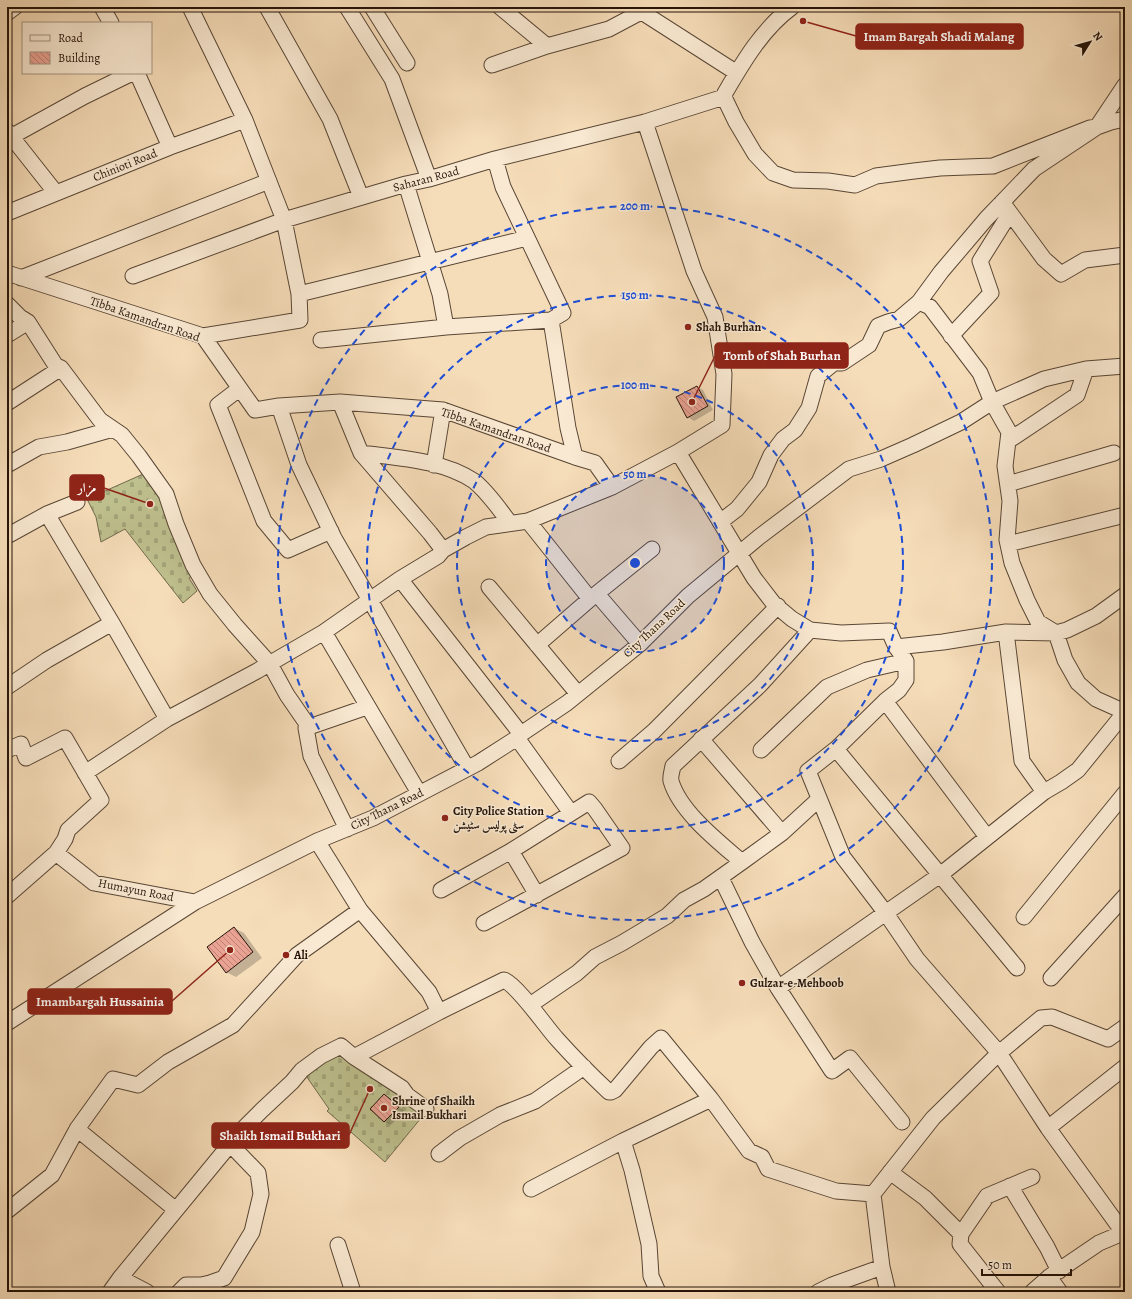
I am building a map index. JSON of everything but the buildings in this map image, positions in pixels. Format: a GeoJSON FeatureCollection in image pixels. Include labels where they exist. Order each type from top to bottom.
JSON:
{"type":"FeatureCollection","features":[{"type":"Feature","properties":{"kind":"street"},"geometry":{"type":"LineString","coordinates":[[7,13],[15,7]]}},
{"type":"Feature","properties":{"kind":"street"},"geometry":{"type":"LineString","coordinates":[[102,7],[110,22]]}},
{"type":"Feature","properties":{"kind":"street"},"geometry":{"type":"LineString","coordinates":[[190,7],[245,120],[284,220],[299,294],[300,320],[203,336]]}},
{"type":"Feature","properties":{"kind":"street"},"geometry":{"type":"LineString","coordinates":[[267,7],[330,119],[361,197]]}},
{"type":"Feature","properties":{"kind":"street"},"geometry":{"type":"LineString","coordinates":[[347,7],[392,79],[429,179]]}},
{"type":"Feature","properties":{"kind":"street"},"geometry":{"type":"LineString","coordinates":[[372,7],[408,63]]}},
{"type":"Feature","properties":{"kind":"street"},"geometry":{"type":"LineString","coordinates":[[500,7],[548,46]]}},
{"type":"Feature","properties":{"kind":"street"},"geometry":{"type":"LineString","coordinates":[[492,65],[548,46],[609,29],[637,9],[737,73]]}},
{"type":"Feature","properties":{"kind":"street"},"geometry":{"type":"LineString","coordinates":[[783,9],[751,49],[724,97],[736,122],[755,154],[773,173],[793,180],[828,181],[855,185],[876,176],[940,168],[993,166],[1090,128],[1125,119]]}},
{"type":"Feature","properties":{"kind":"street"},"geometry":{"type":"LineString","coordinates":[[56,193],[8,135],[130,74]]}},
{"type":"Feature","properties":{"kind":"street"},"geometry":{"type":"LineString","coordinates":[[137,74],[170,147]]}},
{"type":"Feature","properties":{"kind":"street"},"geometry":{"type":"LineString","coordinates":[[951,336],[991,293],[980,261],[1006,208],[1034,169],[1097,127],[1125,85]]}},
{"type":"Feature","properties":{"kind":"street","name":"Saharan Road"},"geometry":{"type":"LineString","coordinates":[[133,276],[284,220],[495,159],[645,122],[724,97]]}},
{"type":"Feature","properties":{"kind":"street","name":"Chinioti Road"},"geometry":{"type":"LineString","coordinates":[[7,213],[170,147],[245,120]]}},
{"type":"Feature","properties":{"kind":"street"},"geometry":{"type":"LineString","coordinates":[[85,773],[167,719],[270,664],[324,632],[400,579],[438,556],[443,550],[466,537],[486,527],[528,521],[612,486],[678,452],[722,425],[724,374],[715,317],[694,271],[645,122]]}},
{"type":"Feature","properties":{"kind":"street"},"geometry":{"type":"LineString","coordinates":[[321,340],[446,327],[551,320],[563,313],[502,187],[495,159]]}},
{"type":"Feature","properties":{"kind":"street"},"geometry":{"type":"LineString","coordinates":[[21,278],[269,181]]}},
{"type":"Feature","properties":{"kind":"street"},"geometry":{"type":"LineString","coordinates":[[406,184],[440,294],[446,327]]}},
{"type":"Feature","properties":{"kind":"street"},"geometry":{"type":"LineString","coordinates":[[1006,208],[1044,259],[1061,274],[1085,260],[1125,255]]}},
{"type":"Feature","properties":{"kind":"street"},"geometry":{"type":"LineString","coordinates":[[720,522],[737,508],[758,482],[771,456],[782,439],[795,430],[809,408],[818,376],[834,363],[842,363],[869,345],[878,326],[899,320],[919,302],[986,219],[1006,208]]}},
{"type":"Feature","properties":{"kind":"street"},"geometry":{"type":"LineString","coordinates":[[299,294],[527,238]]}},
{"type":"Feature","properties":{"kind":"street","name":"Tibba Kamandran Road"},"geometry":{"type":"LineString","coordinates":[[7,273],[203,336],[255,410],[279,406],[340,402],[443,410],[595,463],[612,486]]}},
{"type":"Feature","properties":{"kind":"street"},"geometry":{"type":"LineString","coordinates":[[778,988],[940,875],[1044,792],[1078,770],[1125,712],[1096,699],[1078,683],[1065,660],[1056,633],[1038,622],[1012,564],[1007,540],[1010,501],[1005,466],[1009,432],[992,402],[980,373],[930,307],[919,302]]}},
{"type":"Feature","properties":{"kind":"street"},"geometry":{"type":"LineString","coordinates":[[7,304],[20,317],[28,322],[56,366],[61,368],[100,420],[122,435],[166,494],[176,524],[193,564],[210,594],[270,664],[307,724],[306,728],[311,756],[347,829]]}},
{"type":"Feature","properties":{"kind":"street"},"geometry":{"type":"LineString","coordinates":[[551,320],[568,428],[575,457]]}},
{"type":"Feature","properties":{"kind":"street"},"geometry":{"type":"LineString","coordinates":[[7,335],[28,322]]}},
{"type":"Feature","properties":{"kind":"street","name":"City Thana Road"},"geometry":{"type":"LineString","coordinates":[[7,1023],[195,902],[317,841],[373,818],[478,763],[567,703],[640,644],[688,596],[759,537],[849,469],[881,459],[954,426],[992,402],[1044,379],[1086,369],[1125,366]]}},
{"type":"Feature","properties":{"kind":"street"},"geometry":{"type":"LineString","coordinates":[[7,403],[61,368]]}},
{"type":"Feature","properties":{"kind":"street"},"geometry":{"type":"LineString","coordinates":[[1008,441],[1077,395],[1086,369]]}},
{"type":"Feature","properties":{"kind":"street"},"geometry":{"type":"LineString","coordinates":[[239,389],[218,404],[264,521],[288,550],[331,531]]}},
{"type":"Feature","properties":{"kind":"street"},"geometry":{"type":"LineString","coordinates":[[340,402],[361,454],[443,550]]}},
{"type":"Feature","properties":{"kind":"street"},"geometry":{"type":"LineString","coordinates":[[279,406],[299,465],[331,531],[369,600],[467,768]]}},
{"type":"Feature","properties":{"kind":"street"},"geometry":{"type":"LineString","coordinates":[[434,465],[443,410]]}},
{"type":"Feature","properties":{"kind":"street"},"geometry":{"type":"LineString","coordinates":[[7,465],[39,447],[67,442],[113,429]]}},
{"type":"Feature","properties":{"kind":"street"},"geometry":{"type":"LineString","coordinates":[[678,452],[754,578],[774,604],[792,619],[810,630],[841,633],[889,631],[896,647],[906,661],[906,680],[898,690],[836,749],[808,771],[843,857],[886,912],[918,959],[999,1053],[1048,1128],[1124,1232],[1099,1242],[1054,1274],[1032,1292]]}},
{"type":"Feature","properties":{"kind":"street"},"geometry":{"type":"LineString","coordinates":[[1008,484],[1114,453]]}},
{"type":"Feature","properties":{"kind":"street"},"geometry":{"type":"LineString","coordinates":[[361,454],[416,460],[454,470],[475,482],[490,497],[510,523]]}},
{"type":"Feature","properties":{"kind":"street"},"geometry":{"type":"LineString","coordinates":[[7,536],[47,514],[77,502]]}},
{"type":"Feature","properties":{"kind":"street"},"geometry":{"type":"LineString","coordinates":[[47,514],[167,719]]}},
{"type":"Feature","properties":{"kind":"street"},"geometry":{"type":"LineString","coordinates":[[1008,544],[1125,515]]}},
{"type":"Feature","properties":{"kind":"street"},"geometry":{"type":"LineString","coordinates":[[528,521],[594,597],[640,644]]}},
{"type":"Feature","properties":{"kind":"street"},"geometry":{"type":"LineString","coordinates":[[537,645],[652,549]]}},
{"type":"Feature","properties":{"kind":"street"},"geometry":{"type":"LineString","coordinates":[[400,579],[519,736],[571,813]]}},
{"type":"Feature","properties":{"kind":"street"},"geometry":{"type":"LineString","coordinates":[[489,587],[578,694]]}},
{"type":"Feature","properties":{"kind":"street"},"geometry":{"type":"LineString","coordinates":[[896,647],[943,642],[1006,632],[1056,633],[1067,630],[1096,616],[1125,595]]}},
{"type":"Feature","properties":{"kind":"street"},"geometry":{"type":"LineString","coordinates":[[619,761],[654,731],[778,606]]}},
{"type":"Feature","properties":{"kind":"street"},"geometry":{"type":"LineString","coordinates":[[7,687],[47,660],[112,623]]}},
{"type":"Feature","properties":{"kind":"street"},"geometry":{"type":"LineString","coordinates":[[742,862],[710,834],[689,812],[677,795],[670,780],[673,766],[760,685],[810,630]]}},
{"type":"Feature","properties":{"kind":"street"},"geometry":{"type":"LineString","coordinates":[[324,632],[419,793]]}},
{"type":"Feature","properties":{"kind":"street"},"geometry":{"type":"LineString","coordinates":[[1006,632],[1022,761],[1044,792]]}},
{"type":"Feature","properties":{"kind":"street"},"geometry":{"type":"LineString","coordinates":[[761,750],[827,687],[867,670],[906,661]]}},
{"type":"Feature","properties":{"kind":"street"},"geometry":{"type":"LineString","coordinates":[[885,701],[987,837]]}},
{"type":"Feature","properties":{"kind":"street"},"geometry":{"type":"LineString","coordinates":[[306,728],[367,707]]}},
{"type":"Feature","properties":{"kind":"street"},"geometry":{"type":"LineString","coordinates":[[7,750],[21,744],[26,758],[65,738],[101,800],[68,830],[65,839],[56,853],[7,896]]}},
{"type":"Feature","properties":{"kind":"street"},"geometry":{"type":"LineString","coordinates":[[701,739],[782,834]]}},
{"type":"Feature","properties":{"kind":"street"},"geometry":{"type":"LineString","coordinates":[[836,749],[1017,968]]}},
{"type":"Feature","properties":{"kind":"street"},"geometry":{"type":"LineString","coordinates":[[1024,917],[1125,793]]}},
{"type":"Feature","properties":{"kind":"street"},"geometry":{"type":"LineString","coordinates":[[530,1005],[577,973],[595,957],[622,943],[666,916],[684,900],[704,890],[782,834],[819,799]]}},
{"type":"Feature","properties":{"kind":"street"},"geometry":{"type":"LineString","coordinates":[[441,890],[511,851],[589,802],[622,848],[484,923]]}},
{"type":"Feature","properties":{"kind":"street"},"geometry":{"type":"LineString","coordinates":[[317,841],[360,910],[429,992],[439,1012]]}},
{"type":"Feature","properties":{"kind":"street"},"geometry":{"type":"LineString","coordinates":[[511,851],[537,895]]}},
{"type":"Feature","properties":{"kind":"street","name":"Humayun Road"},"geometry":{"type":"LineString","coordinates":[[56,853],[94,883],[195,902]]}},
{"type":"Feature","properties":{"kind":"street"},"geometry":{"type":"LineString","coordinates":[[720,878],[752,942],[778,988],[832,1071],[850,1058],[902,1122]]}},
{"type":"Feature","properties":{"kind":"street"},"geometry":{"type":"LineString","coordinates":[[1051,978],[1125,896]]}},
{"type":"Feature","properties":{"kind":"street"},"geometry":{"type":"LineString","coordinates":[[7,1211],[52,1175],[77,1129],[113,1079],[138,1085],[168,1062],[233,1025],[297,955],[360,910]]}},
{"type":"Feature","properties":{"kind":"street"},"geometry":{"type":"LineString","coordinates":[[354,1057],[439,1012],[504,980],[509,983],[530,1005],[556,1038],[609,1092],[615,1090],[651,1047],[661,1038],[711,1099],[749,1151],[762,1157],[768,1169],[836,1191],[873,1194]]}},
{"type":"Feature","properties":{"kind":"street"},"geometry":{"type":"LineString","coordinates":[[888,1292],[882,1267],[873,1194],[933,1118],[999,1053],[1041,1018],[1052,1017],[1108,1039],[1125,1028]]}},
{"type":"Feature","properties":{"kind":"street"},"geometry":{"type":"LineString","coordinates":[[110,1292],[230,1144],[262,1110],[292,1082],[302,1070],[321,1056],[341,1046],[354,1057],[402,1088],[407,1095],[426,1109]]}},
{"type":"Feature","properties":{"kind":"street"},"geometry":{"type":"LineString","coordinates":[[438,1154],[460,1138],[500,1115],[535,1101],[584,1067]]}},
{"type":"Feature","properties":{"kind":"street"},"geometry":{"type":"LineString","coordinates":[[1048,1128],[1125,1067]]}},
{"type":"Feature","properties":{"kind":"street"},"geometry":{"type":"LineString","coordinates":[[531,1189],[623,1141],[711,1099]]}},
{"type":"Feature","properties":{"kind":"street"},"geometry":{"type":"LineString","coordinates":[[77,1129],[176,1210]]}},
{"type":"Feature","properties":{"kind":"street"},"geometry":{"type":"LineString","coordinates":[[623,1141],[632,1170],[649,1244],[651,1276],[658,1292]]}},
{"type":"Feature","properties":{"kind":"street"},"geometry":{"type":"LineString","coordinates":[[179,1292],[186,1285],[201,1285],[224,1278],[252,1232],[261,1194],[258,1173],[230,1144]]}},
{"type":"Feature","properties":{"kind":"street"},"geometry":{"type":"LineString","coordinates":[[890,1172],[925,1198],[961,1234]]}},
{"type":"Feature","properties":{"kind":"street"},"geometry":{"type":"LineString","coordinates":[[998,1292],[960,1244],[961,1234],[987,1196],[1032,1177]]}},
{"type":"Feature","properties":{"kind":"street"},"geometry":{"type":"LineString","coordinates":[[1010,1186],[1047,1247],[1060,1292]]}},
{"type":"Feature","properties":{"kind":"street"},"geometry":{"type":"LineString","coordinates":[[338,1245],[353,1292]]}},
{"type":"Feature","properties":{"kind":"street"},"geometry":{"type":"LineString","coordinates":[[818,1292],[832,1285],[882,1267]]}},
{"type":"Feature","properties":{"kind":"street"},"geometry":{"type":"LineString","coordinates":[[120,1278],[146,1292]]}},
{"type":"Feature","properties":{"kind":"green space"},"geometry":{"type":"Polygon","coordinates":[[[150,471],[197,571],[189,578],[197,591],[183,603],[125,529],[101,542],[96,517],[87,499],[150,471]]]}},
{"type":"Feature","properties":{"kind":"green space"},"geometry":{"type":"Polygon","coordinates":[[[341,1046],[402,1088],[421,1118],[385,1162],[327,1111],[329,1109],[302,1070],[341,1046]]]}},
{"type":"Feature","properties":{"kind":"place","name":"Imam Bargah Shadi Malang"},"geometry":{"type":"Point","coordinates":[803,21]}},
{"type":"Feature","properties":{"kind":"place","name":"Shah Burhan"},"geometry":{"type":"Point","coordinates":[688,327]}},
{"type":"Feature","properties":{"kind":"place","name":"Tomb of Shah Burhan"},"geometry":{"type":"Point","coordinates":[692,402]}},
{"type":"Feature","properties":{"kind":"place","name":"مزار"},"geometry":{"type":"Point","coordinates":[150,504]}},
{"type":"Feature","properties":{"kind":"place","name":"City Police Station سٹی پولیس سٹیشن"},"geometry":{"type":"Point","coordinates":[445,818]}},
{"type":"Feature","properties":{"kind":"place","name":"Imambargah Hussainia"},"geometry":{"type":"Point","coordinates":[230,950]}},
{"type":"Feature","properties":{"kind":"place","name":"Ali"},"geometry":{"type":"Point","coordinates":[286,955]}},
{"type":"Feature","properties":{"kind":"place","name":"Gulzar-e-Mehboob"},"geometry":{"type":"Point","coordinates":[742,983]}},
{"type":"Feature","properties":{"kind":"place","name":"Shaikh Ismail Bukhari"},"geometry":{"type":"Point","coordinates":[370,1089]}},
{"type":"Feature","properties":{"kind":"place","name":"Shrine of Shaikh Ismail Bukhari"},"geometry":{"type":"Point","coordinates":[384,1108]}}]}
